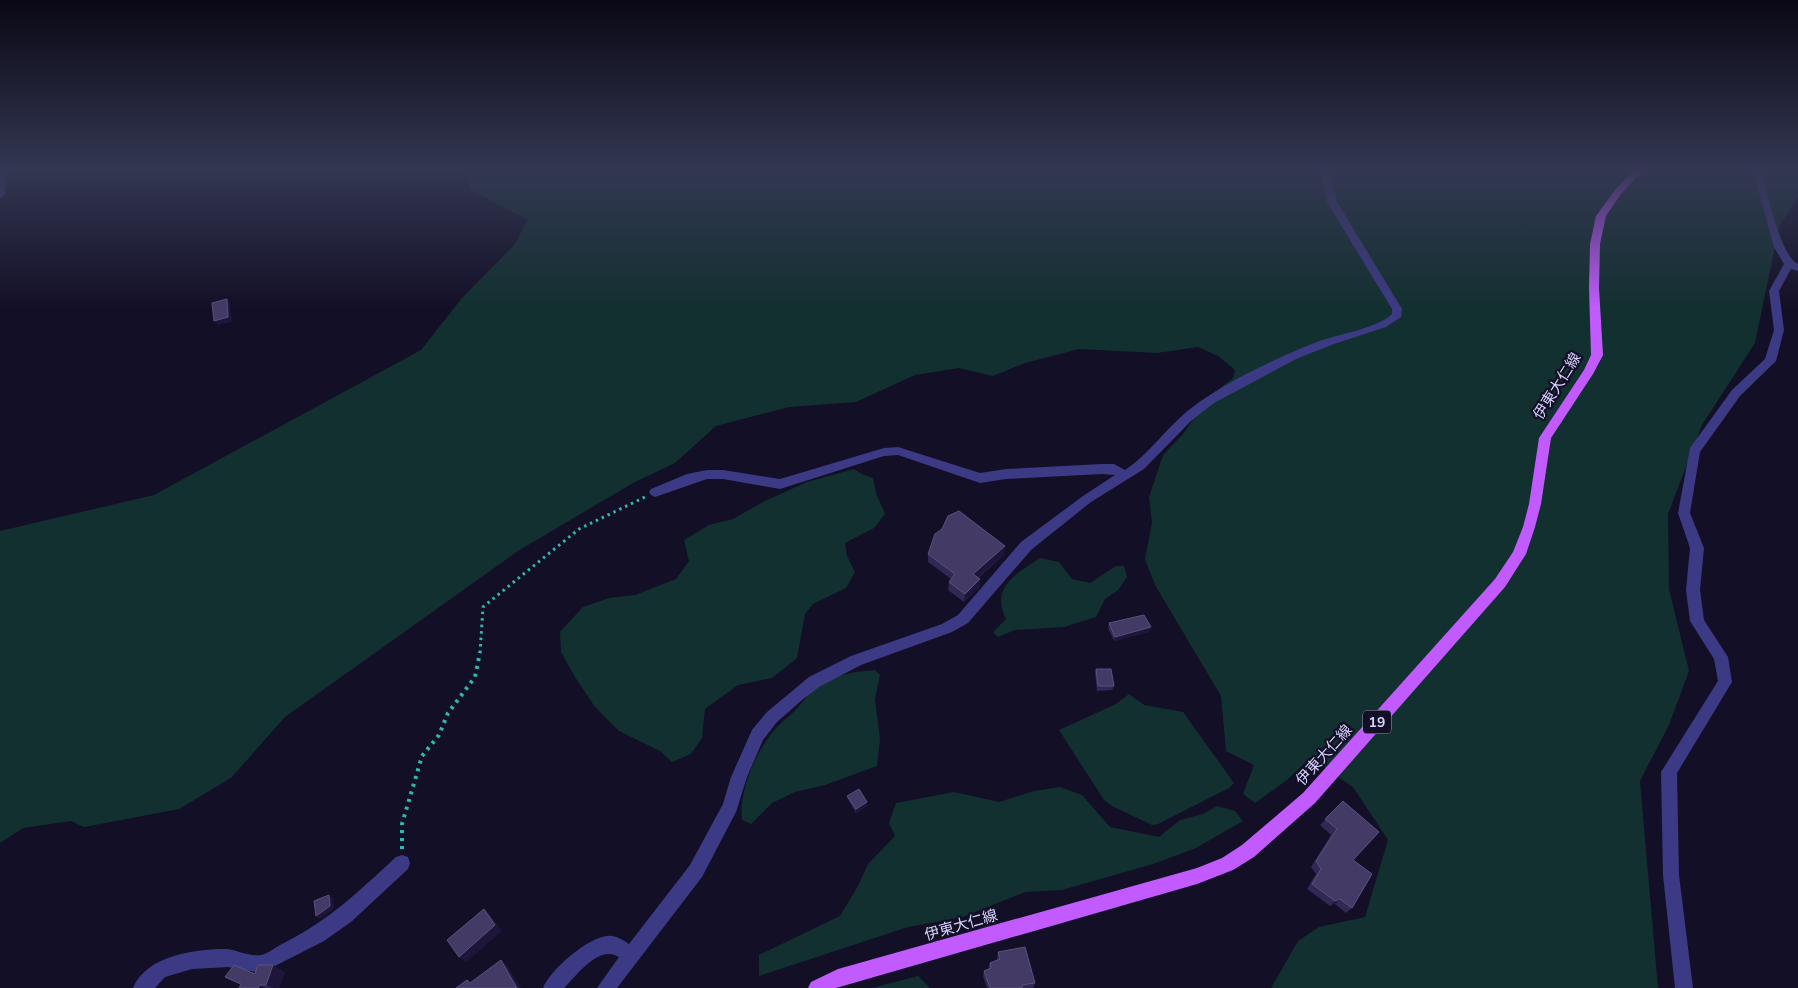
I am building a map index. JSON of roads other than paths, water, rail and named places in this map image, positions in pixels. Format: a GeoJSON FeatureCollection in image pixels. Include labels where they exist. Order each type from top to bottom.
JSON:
{"type":"FeatureCollection","features":[{"type":"Feature","properties":{"kind":"main road","name":"伊東大仁線"},"geometry":{"type":"LineString","coordinates":[[817,988],[838,978],[1197,876],[1227,864],[1248,851],[1309,798],[1500,583],[1518,554],[1530,527],[1545,438],[1589,371],[1597,354],[1594,288],[1595,244],[1601,217]]}},
{"type":"Feature","properties":{"kind":"street"},"geometry":{"type":"LineString","coordinates":[[606,988],[696,871],[730,807],[739,776],[757,736],[772,717],[803,691],[832,672],[856,660],[947,628],[963,619],[1026,546],[1087,499],[1126,476],[1154,454],[1187,418],[1210,400],[1292,356],[1330,341],[1382,326],[1393,320],[1397,315],[1397,309],[1341,217]]}},
{"type":"Feature","properties":{"kind":"street"},"geometry":{"type":"LineString","coordinates":[[1684,988],[1671,875],[1669,772],[1725,682],[1721,657],[1697,621],[1693,590],[1697,548],[1684,513],[1694,451],[1736,394],[1770,360],[1779,330],[1774,291],[1794,266],[1779,247],[1770,217]]}},
{"type":"Feature","properties":{"kind":"street"},"geometry":{"type":"LineString","coordinates":[[655,492],[695,477],[714,474],[780,484],[884,452],[898,451],[980,478],[1006,474],[1102,469],[1114,470],[1126,476]]}},
{"type":"Feature","properties":{"kind":"street"},"geometry":{"type":"LineString","coordinates":[[142,988],[160,970],[192,960],[228,958],[261,964],[318,934],[346,916],[402,863]]}},
{"type":"Feature","properties":{"kind":"street"},"geometry":{"type":"LineString","coordinates":[[552,988],[593,949],[605,944],[614,945],[631,956]]}}]}
